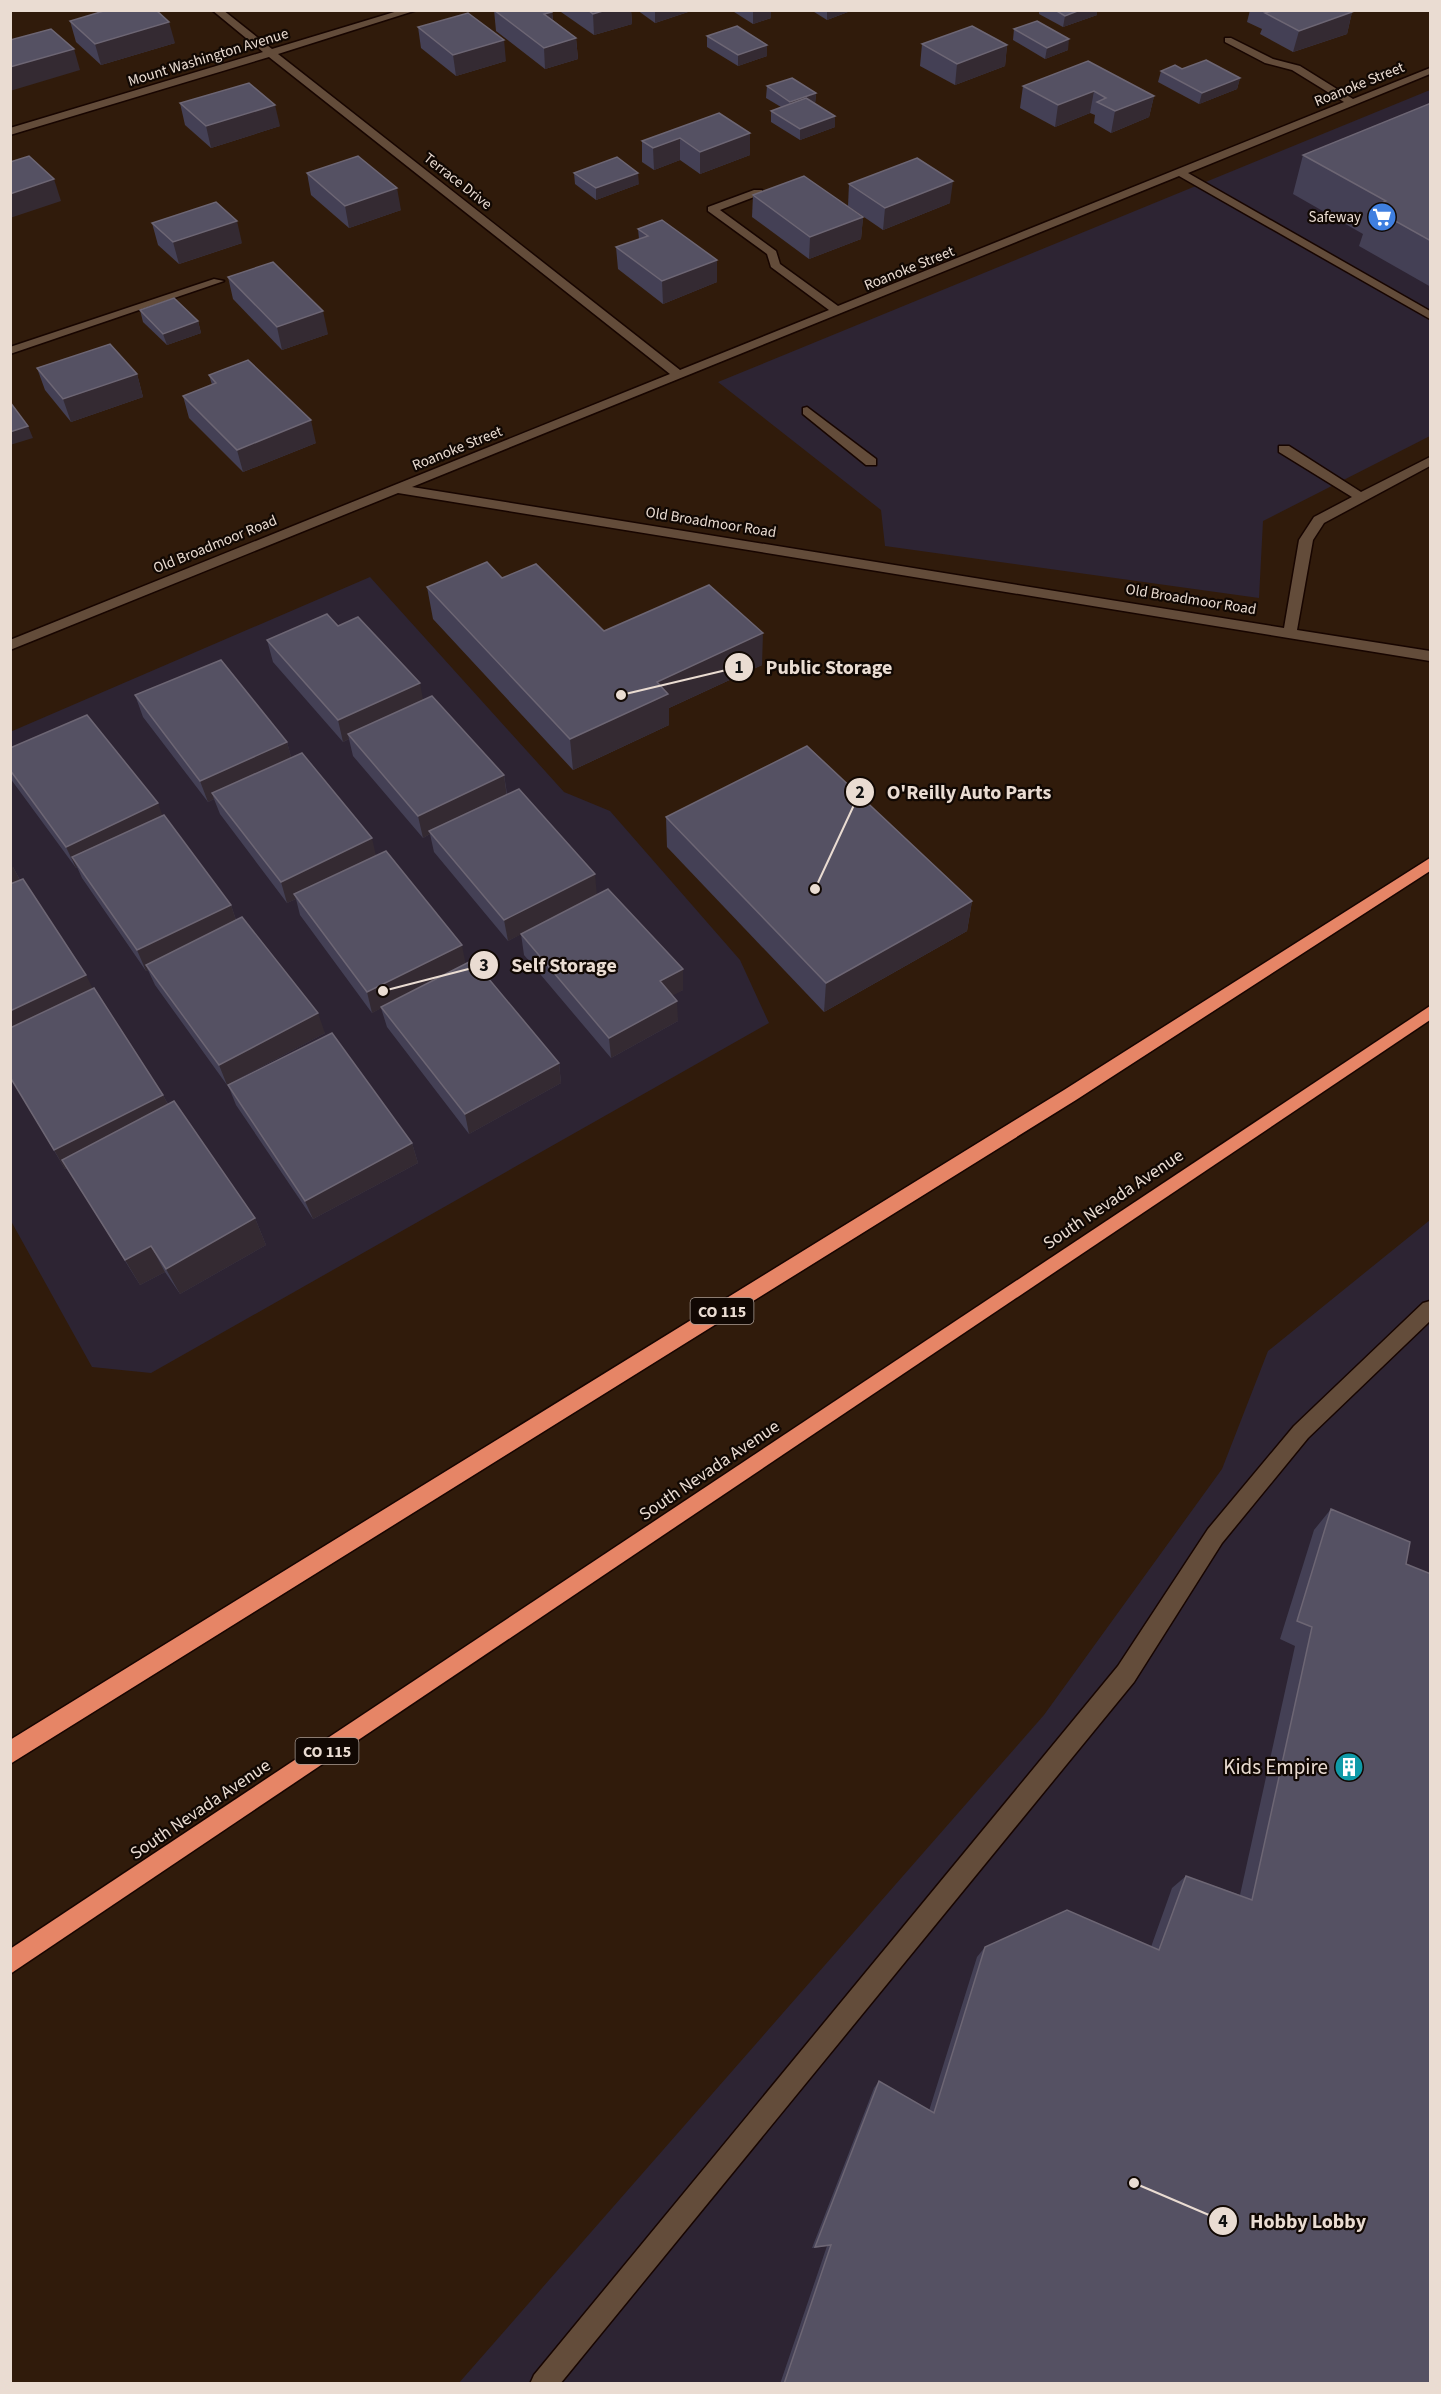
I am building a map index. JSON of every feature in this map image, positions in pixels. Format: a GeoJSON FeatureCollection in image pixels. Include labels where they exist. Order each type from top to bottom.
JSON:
{"type":"FeatureCollection","features":[{"type":"Feature","properties":{"kind":"highway","name":"CO 115"},"geometry":{"type":"LineString","coordinates":[[10,1753],[1070,1095],[1431,864]]}},
{"type":"Feature","properties":{"kind":"highway","name":"South Nevada Avenue"},"geometry":{"type":"LineString","coordinates":[[10,1963],[1431,1012]]}},
{"type":"Feature","properties":{"kind":"street","name":"Terrace Drive"},"geometry":{"type":"LineString","coordinates":[[216,10],[680,376]]}},
{"type":"Feature","properties":{"kind":"street","name":"Mount Washington Avenue"},"geometry":{"type":"LineString","coordinates":[[10,132],[413,10]]}},
{"type":"Feature","properties":{"kind":"street"},"geometry":{"type":"LineString","coordinates":[[1228,40],[1269,62],[1296,68],[1353,103]]}},
{"type":"Feature","properties":{"kind":"street","name":"Roanoke Street"},"geometry":{"type":"LineString","coordinates":[[396,489],[1431,71]]}},
{"type":"Feature","properties":{"kind":"street"},"geometry":{"type":"LineString","coordinates":[[1181,173],[1431,315]]}},
{"type":"Feature","properties":{"kind":"street"},"geometry":{"type":"LineString","coordinates":[[758,192],[712,209],[772,253],[775,264],[839,312]]}},
{"type":"Feature","properties":{"kind":"street"},"geometry":{"type":"LineString","coordinates":[[10,351],[218,281]]}},
{"type":"Feature","properties":{"kind":"street"},"geometry":{"type":"LineString","coordinates":[[807,411],[872,462]]}},
{"type":"Feature","properties":{"kind":"street"},"geometry":{"type":"LineString","coordinates":[[1284,449],[1360,497]]}},
{"type":"Feature","properties":{"kind":"street"},"geometry":{"type":"LineString","coordinates":[[1290,631],[1306,540],[1319,520],[1431,461]]}},
{"type":"Feature","properties":{"kind":"street","name":"Old Broadmoor Road"},"geometry":{"type":"LineString","coordinates":[[10,645],[396,489],[1290,631],[1431,656]]}},
{"type":"Feature","properties":{"kind":"street"},"geometry":{"type":"LineString","coordinates":[[543,2384],[1126,1674],[1215,1536],[1294,1440],[1431,1309]]}},
{"type":"Feature","properties":{"kind":"shaded area"},"geometry":{"type":"Polygon","coordinates":[[[1430,90],[1430,436],[1263,521],[1259,598],[885,546],[881,510],[718,382],[1430,90]]]}},
{"type":"Feature","properties":{"kind":"shaded area"},"geometry":{"type":"Polygon","coordinates":[[[370,577],[564,792],[610,811],[740,960],[769,1023],[151,1373],[92,1367],[11,1221],[10,732],[370,577]]]}},
{"type":"Feature","properties":{"kind":"shaded area"},"geometry":{"type":"Polygon","coordinates":[[[1430,1220],[1430,2383],[458,2384],[1044,1715],[1222,1469],[1268,1351],[1430,1220]]]}},
{"type":"Feature","properties":{"kind":"building"},"geometry":{"type":"Polygon","coordinates":[[[107,10],[156,10],[169,22],[95,44],[70,21],[107,10]]]}},
{"type":"Feature","properties":{"kind":"building"},"geometry":{"type":"Polygon","coordinates":[[[494,10],[551,10],[552,12],[544,14],[576,38],[544,48],[494,10]]]}},
{"type":"Feature","properties":{"kind":"building"},"geometry":{"type":"Polygon","coordinates":[[[588,10],[606,10],[593,14],[588,10]]]}},
{"type":"Feature","properties":{"kind":"building"},"geometry":{"type":"Polygon","coordinates":[[[1055,10],[1080,10],[1065,16],[1055,10]]]}},
{"type":"Feature","properties":{"kind":"building"},"geometry":{"type":"Polygon","coordinates":[[[1271,10],[1349,10],[1352,12],[1299,31],[1265,13],[1271,10]]]}},
{"type":"Feature","properties":{"kind":"building"},"geometry":{"type":"Polygon","coordinates":[[[468,13],[504,40],[453,55],[418,27],[468,13]]]}},
{"type":"Feature","properties":{"kind":"building"},"geometry":{"type":"Polygon","coordinates":[[[1037,21],[1069,39],[1047,48],[1014,29],[1037,21]]]}},
{"type":"Feature","properties":{"kind":"building"},"geometry":{"type":"Polygon","coordinates":[[[737,26],[767,45],[738,55],[707,36],[737,26]]]}},
{"type":"Feature","properties":{"kind":"building"},"geometry":{"type":"Polygon","coordinates":[[[972,26],[1007,45],[957,64],[922,44],[972,26]]]}},
{"type":"Feature","properties":{"kind":"building"},"geometry":{"type":"Polygon","coordinates":[[[51,29],[74,49],[10,67],[10,40],[51,29]]]}},
{"type":"Feature","properties":{"kind":"building"},"geometry":{"type":"Polygon","coordinates":[[[1206,60],[1240,78],[1202,93],[1161,71],[1175,65],[1182,69],[1206,60]]]}},
{"type":"Feature","properties":{"kind":"building"},"geometry":{"type":"Polygon","coordinates":[[[1088,61],[1154,96],[1115,111],[1097,102],[1106,98],[1094,91],[1058,105],[1023,86],[1088,61]]]}},
{"type":"Feature","properties":{"kind":"building"},"geometry":{"type":"Polygon","coordinates":[[[792,78],[816,93],[790,102],[767,86],[792,78]]]}},
{"type":"Feature","properties":{"kind":"building"},"geometry":{"type":"Polygon","coordinates":[[[249,83],[275,105],[206,126],[180,103],[249,83]]]}},
{"type":"Feature","properties":{"kind":"building"},"geometry":{"type":"Polygon","coordinates":[[[806,98],[835,116],[800,129],[771,111],[806,98]]]}},
{"type":"Feature","properties":{"kind":"building"},"geometry":{"type":"Polygon","coordinates":[[[1431,103],[1431,241],[1372,208],[1386,201],[1303,155],[1431,103]]]}},
{"type":"Feature","properties":{"kind":"building"},"geometry":{"type":"Polygon","coordinates":[[[719,113],[750,133],[700,152],[680,138],[653,148],[642,141],[719,113]]]}},
{"type":"Feature","properties":{"kind":"building"},"geometry":{"type":"Polygon","coordinates":[[[29,156],[54,179],[10,194],[10,162],[29,156]]]}},
{"type":"Feature","properties":{"kind":"building"},"geometry":{"type":"Polygon","coordinates":[[[358,156],[397,188],[345,206],[307,173],[358,156]]]}},
{"type":"Feature","properties":{"kind":"building"},"geometry":{"type":"Polygon","coordinates":[[[617,157],[638,173],[596,188],[574,173],[617,157]]]}},
{"type":"Feature","properties":{"kind":"building"},"geometry":{"type":"Polygon","coordinates":[[[917,158],[953,181],[885,208],[849,184],[917,158]]]}},
{"type":"Feature","properties":{"kind":"building"},"geometry":{"type":"Polygon","coordinates":[[[804,176],[863,217],[810,237],[753,195],[804,176]]]}},
{"type":"Feature","properties":{"kind":"building"},"geometry":{"type":"Polygon","coordinates":[[[216,202],[237,221],[173,242],[152,223],[216,202]]]}},
{"type":"Feature","properties":{"kind":"building"},"geometry":{"type":"Polygon","coordinates":[[[662,220],[717,260],[662,281],[616,247],[648,236],[638,229],[662,220]]]}},
{"type":"Feature","properties":{"kind":"building"},"geometry":{"type":"Polygon","coordinates":[[[273,262],[323,311],[277,327],[228,277],[273,262]]]}},
{"type":"Feature","properties":{"kind":"building"},"geometry":{"type":"Polygon","coordinates":[[[174,298],[198,321],[163,334],[140,310],[174,298]]]}},
{"type":"Feature","properties":{"kind":"building"},"geometry":{"type":"Polygon","coordinates":[[[110,344],[137,374],[63,399],[37,368],[110,344]]]}},
{"type":"Feature","properties":{"kind":"building"},"geometry":{"type":"Polygon","coordinates":[[[248,360],[311,420],[237,450],[183,396],[216,383],[209,375],[248,360]]]}},
{"type":"Feature","properties":{"kind":"building"},"geometry":{"type":"Polygon","coordinates":[[[10,402],[28,426],[10,432],[10,402]]]}},
{"type":"Feature","properties":{"kind":"building"},"geometry":{"type":"Polygon","coordinates":[[[487,562],[502,578],[536,564],[604,631],[709,585],[763,633],[657,682],[668,694],[570,739],[427,587],[487,562]]]}},
{"type":"Feature","properties":{"kind":"building"},"geometry":{"type":"Polygon","coordinates":[[[327,614],[338,626],[358,617],[420,683],[338,720],[267,640],[327,614]]]}},
{"type":"Feature","properties":{"kind":"building"},"geometry":{"type":"Polygon","coordinates":[[[221,660],[287,742],[200,781],[135,695],[221,660]]]}},
{"type":"Feature","properties":{"kind":"building"},"geometry":{"type":"Polygon","coordinates":[[[432,696],[504,775],[418,816],[348,734],[432,696]]]}},
{"type":"Feature","properties":{"kind":"building"},"geometry":{"type":"Polygon","coordinates":[[[87,715],[158,803],[66,847],[10,770],[10,748],[87,715]]]}},
{"type":"Feature","properties":{"kind":"building"},"geometry":{"type":"Polygon","coordinates":[[[807,746],[972,901],[826,983],[666,817],[807,746]]]}},
{"type":"Feature","properties":{"kind":"building"},"geometry":{"type":"Polygon","coordinates":[[[302,753],[372,838],[281,882],[212,793],[302,753]]]}},
{"type":"Feature","properties":{"kind":"building"},"geometry":{"type":"Polygon","coordinates":[[[519,789],[595,874],[504,920],[429,831],[519,789]]]}},
{"type":"Feature","properties":{"kind":"building"},"geometry":{"type":"Polygon","coordinates":[[[164,815],[231,905],[137,950],[72,857],[164,815]]]}},
{"type":"Feature","properties":{"kind":"building"},"geometry":{"type":"Polygon","coordinates":[[[386,851],[462,945],[367,992],[294,894],[386,851]]]}},
{"type":"Feature","properties":{"kind":"building"},"geometry":{"type":"Polygon","coordinates":[[[23,879],[86,975],[10,1011],[10,884],[23,879]]]}},
{"type":"Feature","properties":{"kind":"building"},"geometry":{"type":"Polygon","coordinates":[[[608,889],[683,969],[660,981],[677,1001],[609,1038],[521,934],[608,889]]]}},
{"type":"Feature","properties":{"kind":"building"},"geometry":{"type":"Polygon","coordinates":[[[242,917],[318,1013],[219,1065],[146,965],[242,917]]]}},
{"type":"Feature","properties":{"kind":"building"},"geometry":{"type":"Polygon","coordinates":[[[473,960],[559,1063],[465,1114],[381,1007],[473,960]]]}},
{"type":"Feature","properties":{"kind":"building"},"geometry":{"type":"Polygon","coordinates":[[[94,988],[163,1095],[54,1150],[10,1077],[10,1028],[94,988]]]}},
{"type":"Feature","properties":{"kind":"building"},"geometry":{"type":"Polygon","coordinates":[[[332,1033],[412,1143],[305,1201],[228,1085],[332,1033]]]}},
{"type":"Feature","properties":{"kind":"building"},"geometry":{"type":"Polygon","coordinates":[[[174,1101],[255,1218],[166,1269],[151,1246],[125,1260],[62,1160],[174,1101]]]}},
{"type":"Feature","properties":{"kind":"building"},"geometry":{"type":"Polygon","coordinates":[[[1331,1509],[1410,1542],[1406,1564],[1431,1574],[1431,2384],[784,2384],[831,2245],[815,2247],[879,2081],[934,2113],[985,1947],[1067,1910],[1159,1950],[1186,1876],[1252,1900],[1312,1627],[1297,1621],[1331,1509]]]}},
{"type":"Feature","properties":{"kind":"place","name":"Safeway"},"geometry":{"type":"Point","coordinates":[1382,217]}},
{"type":"Feature","properties":{"kind":"place","name":"Public Storage"},"geometry":{"type":"Point","coordinates":[621,695]}},
{"type":"Feature","properties":{"kind":"place","name":"O'Reilly Auto Parts"},"geometry":{"type":"Point","coordinates":[815,889]}},
{"type":"Feature","properties":{"kind":"place","name":"Self Storage"},"geometry":{"type":"Point","coordinates":[383,991]}},
{"type":"Feature","properties":{"kind":"place","name":"Kids Empire"},"geometry":{"type":"Point","coordinates":[1349,1767]}},
{"type":"Feature","properties":{"kind":"place","name":"Hobby Lobby"},"geometry":{"type":"Point","coordinates":[1134,2183]}}]}
